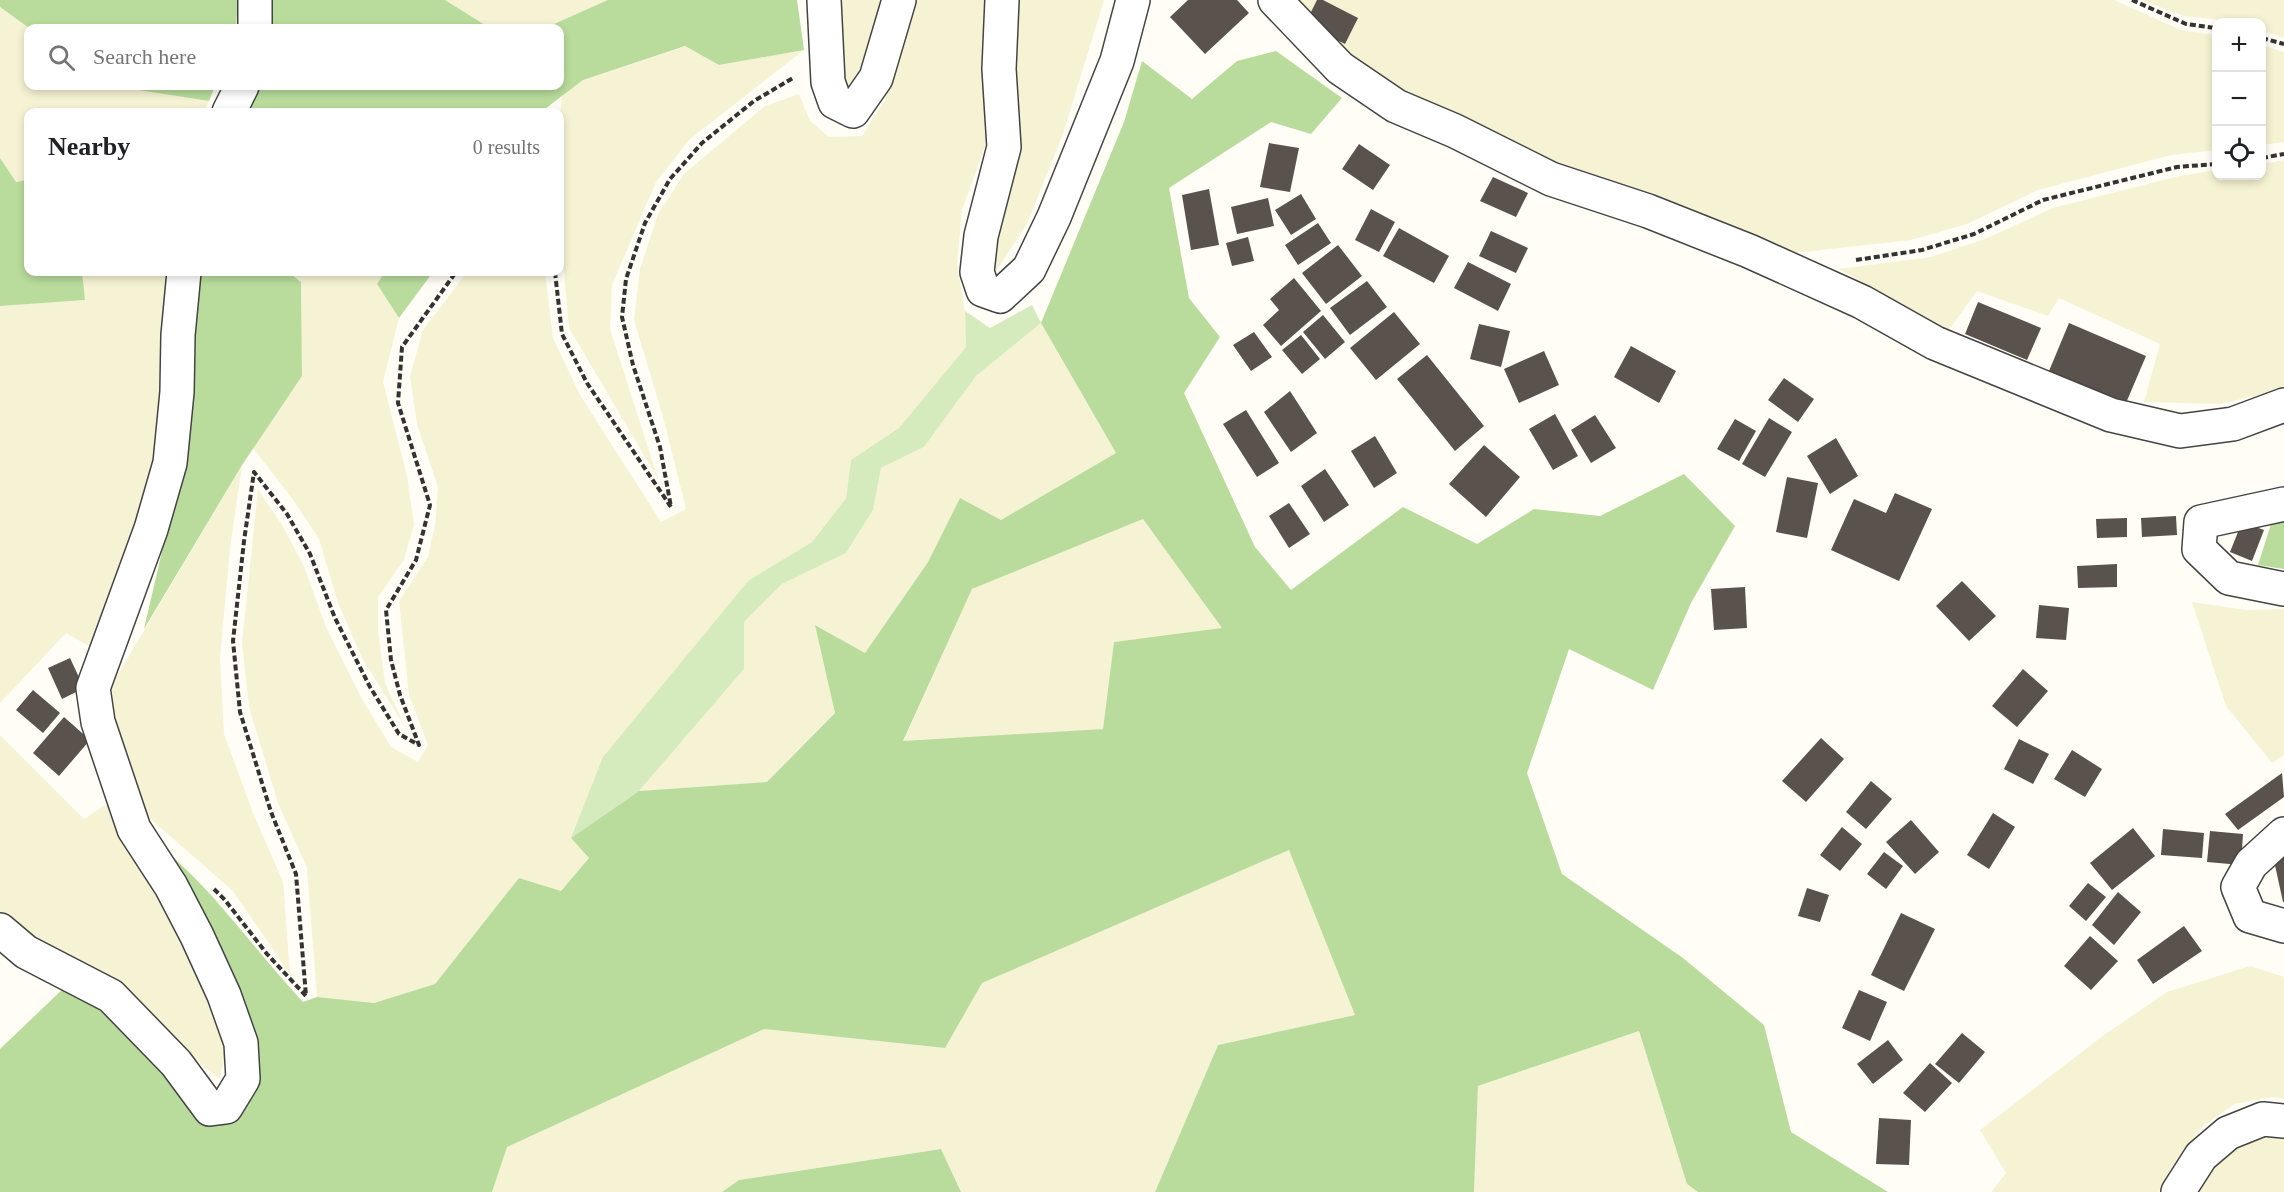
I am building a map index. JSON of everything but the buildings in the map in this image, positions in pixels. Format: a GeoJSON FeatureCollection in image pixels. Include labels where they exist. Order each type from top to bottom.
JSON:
{"type":"FeatureCollection","features":[{"type":"Feature","properties":{"kind":"street"},"geometry":{"type":"LineString","coordinates":[[255,0],[255,24]]}},
{"type":"Feature","properties":{"kind":"street"},"geometry":{"type":"LineString","coordinates":[[825,0],[828,82],[834,102],[853,111],[876,78],[899,0]]}},
{"type":"Feature","properties":{"kind":"street"},"geometry":{"type":"LineString","coordinates":[[1002,0],[999,69],[1004,147],[981,236],[977,272],[983,290],[1000,296],[1029,270],[1054,217],[1117,61],[1133,0]]}},
{"type":"Feature","properties":{"kind":"street"},"geometry":{"type":"LineString","coordinates":[[1275,0],[1340,68],[1396,106],[1455,131],[1551,179],[1648,211],[1749,251],[1862,302],[1935,343],[2111,415],[2180,431],[2233,424],[2284,405]]}},
{"type":"Feature","properties":{"kind":"street"},"geometry":{"type":"LineString","coordinates":[[231,108],[240,90]]}},
{"type":"Feature","properties":{"kind":"street"},"geometry":{"type":"LineString","coordinates":[[0,930],[26,952],[111,996],[177,1063],[210,1109],[226,1107],[243,1079],[241,1043],[224,995],[197,936],[171,886],[134,829],[98,722],[93,688],[151,529],[170,463],[177,392],[183,276]]}},
{"type":"Feature","properties":{"kind":"street"},"geometry":{"type":"LineString","coordinates":[[2284,504],[2201,522],[2199,549],[2229,578],[2284,589]]}},
{"type":"Feature","properties":{"kind":"street"},"geometry":{"type":"LineString","coordinates":[[2284,834],[2251,864],[2238,887],[2250,916],[2284,926]]}},
{"type":"Feature","properties":{"kind":"street"},"geometry":{"type":"LineString","coordinates":[[2178,1192],[2201,1156],[2228,1133],[2264,1119],[2284,1121]]}},
{"type":"Feature","properties":{"kind":"path"},"geometry":{"type":"LineString","coordinates":[[2132,0],[2186,24],[2212,27]]}},
{"type":"Feature","properties":{"kind":"path"},"geometry":{"type":"LineString","coordinates":[[2266,39],[2284,44]]}},
{"type":"Feature","properties":{"kind":"path"},"geometry":{"type":"LineString","coordinates":[[555,276],[562,334],[587,383],[671,507],[660,447],[633,365],[622,317],[626,279],[645,223],[670,179],[702,143],[754,101],[828,58]]}},
{"type":"Feature","properties":{"kind":"path"},"geometry":{"type":"LineString","coordinates":[[2266,157],[2284,154]]}},
{"type":"Feature","properties":{"kind":"path"},"geometry":{"type":"LineString","coordinates":[[1848,261],[1922,250],[1974,234],[2043,200],[2177,167],[2212,164]]}},
{"type":"Feature","properties":{"kind":"path"},"geometry":{"type":"LineString","coordinates":[[209,884],[225,900],[267,954],[306,996],[296,874],[271,812],[240,712],[233,641],[254,472],[286,514],[310,554],[335,618],[370,687],[399,734],[419,745],[400,695],[391,660],[386,610],[416,560],[430,505],[398,403],[402,347],[453,276]]}},
{"type":"Feature","properties":{"kind":"shaded area"},"geometry":{"type":"Polygon","coordinates":[[[445,0],[611,0],[554,24],[484,24],[445,0]]]}},
{"type":"Feature","properties":{"kind":"shaded area"},"geometry":{"type":"Polygon","coordinates":[[[835,0],[889,0],[852,93],[839,71],[835,0]]]}},
{"type":"Feature","properties":{"kind":"shaded area"},"geometry":{"type":"Polygon","coordinates":[[[917,0],[989,0],[987,141],[962,210],[957,264],[965,311],[966,347],[899,428],[851,460],[846,498],[812,542],[749,580],[571,838],[589,858],[561,891],[519,878],[435,984],[374,1003],[317,997],[307,868],[278,803],[249,707],[242,643],[258,489],[282,525],[303,564],[326,627],[362,699],[391,747],[418,762],[428,745],[409,695],[399,601],[428,557],[435,525],[438,487],[417,424],[410,376],[423,330],[464,276],[545,276],[553,338],[580,395],[661,522],[686,509],[663,417],[634,320],[640,269],[658,214],[684,174],[765,106],[799,94],[810,121],[829,137],[862,136],[885,100],[917,0]]]}},
{"type":"Feature","properties":{"kind":"shaded area"},"geometry":{"type":"Polygon","coordinates":[[[1011,0],[1104,0],[1063,134],[1027,224],[995,273],[992,242],[1011,0]]]}},
{"type":"Feature","properties":{"kind":"shaded area"},"geometry":{"type":"Polygon","coordinates":[[[1291,0],[2114,0],[2181,30],[2212,34],[2212,150],[2171,155],[2038,190],[1967,224],[1911,240],[1794,253],[1602,180],[1519,154],[1386,94],[1291,0]]]}},
{"type":"Feature","properties":{"kind":"shaded area"},"geometry":{"type":"Polygon","coordinates":[[[2140,0],[2284,0],[2284,38],[2266,31],[2266,18],[2212,19],[2184,16],[2140,0]]]}},
{"type":"Feature","properties":{"kind":"shaded area"},"geometry":{"type":"Polygon","coordinates":[[[0,7],[24,24],[24,90],[138,90],[209,101],[206,108],[24,108],[24,181],[16,183],[0,158],[0,7]]]}},
{"type":"Feature","properties":{"kind":"shaded area"},"geometry":{"type":"Polygon","coordinates":[[[686,46],[719,65],[804,50],[690,139],[656,182],[612,285],[610,329],[658,479],[569,328],[564,272],[564,108],[561,108],[562,96],[583,80],[686,46]]]}},
{"type":"Feature","properties":{"kind":"shaded area"},"geometry":{"type":"Polygon","coordinates":[[[2266,46],[2284,52],[2284,142],[2266,144],[2266,46]]]}},
{"type":"Feature","properties":{"kind":"shaded area"},"geometry":{"type":"Polygon","coordinates":[[[2284,160],[2284,386],[2267,393],[2220,404],[2144,402],[2160,344],[2059,298],[2048,316],[1977,291],[1948,331],[1839,269],[1931,257],[1985,239],[2053,208],[2179,176],[2212,171],[2212,180],[2266,180],[2266,163],[2284,160]]]}},
{"type":"Feature","properties":{"kind":"shaded area"},"geometry":{"type":"Polygon","coordinates":[[[82,276],[171,276],[156,472],[96,650],[66,633],[0,703],[0,306],[84,300],[82,276]]]}},
{"type":"Feature","properties":{"kind":"shaded area"},"geometry":{"type":"Polygon","coordinates":[[[293,276],[383,276],[378,284],[399,318],[383,382],[407,476],[414,524],[404,560],[378,597],[378,631],[385,683],[405,727],[362,658],[338,603],[319,539],[291,497],[253,448],[302,376],[301,282],[293,276]]]}},
{"type":"Feature","properties":{"kind":"shaded area"},"geometry":{"type":"Polygon","coordinates":[[[1041,323],[1116,453],[1001,520],[960,499],[928,562],[865,653],[816,625],[835,713],[767,782],[639,791],[744,669],[744,622],[782,584],[846,553],[873,510],[881,468],[924,447],[976,376],[1041,323]]]}},
{"type":"Feature","properties":{"kind":"shaded area"},"geometry":{"type":"Polygon","coordinates":[[[242,465],[230,548],[220,657],[224,734],[253,813],[283,882],[290,974],[232,890],[147,816],[122,756],[107,693],[242,465]]]}},
{"type":"Feature","properties":{"kind":"shaded area"},"geometry":{"type":"Polygon","coordinates":[[[1143,519],[1223,629],[1114,642],[1103,729],[903,742],[972,589],[1143,519]]]}},
{"type":"Feature","properties":{"kind":"shaded area"},"geometry":{"type":"Polygon","coordinates":[[[2192,602],[2246,610],[2284,609],[2284,755],[2272,763],[2226,706],[2192,602]]]}},
{"type":"Feature","properties":{"kind":"shaded area"},"geometry":{"type":"Polygon","coordinates":[[[0,735],[84,819],[107,804],[141,868],[179,920],[227,1045],[220,1079],[206,1069],[117,983],[68,962],[0,916],[0,735]]]}},
{"type":"Feature","properties":{"kind":"shaded area"},"geometry":{"type":"Polygon","coordinates":[[[1289,850],[1355,1015],[1218,1045],[1155,1192],[961,1192],[941,1149],[739,1180],[722,1192],[492,1192],[506,1147],[764,1029],[945,1048],[981,983],[1289,850]]]}},
{"type":"Feature","properties":{"kind":"shaded area"},"geometry":{"type":"Polygon","coordinates":[[[2250,966],[2284,977],[2284,1099],[2274,1097],[2234,1104],[2201,1128],[2172,1166],[2159,1192],[1991,1192],[2006,1173],[1980,1130],[2104,1035],[2167,992],[2250,966]]]}},
{"type":"Feature","properties":{"kind":"shaded area"},"geometry":{"type":"Polygon","coordinates":[[[1639,1031],[1687,1184],[1698,1192],[1474,1192],[1478,1086],[1639,1031]]]}},
{"type":"Feature","properties":{"kind":"shaded area"},"geometry":{"type":"Polygon","coordinates":[[[2284,1134],[2284,1192],[2197,1192],[2221,1158],[2245,1136],[2284,1134]]]}},
{"type":"Feature","properties":{"kind":"green space"},"geometry":{"type":"Polygon","coordinates":[[[0,0],[238,0],[236,24],[24,24],[0,7],[0,0]]]}},
{"type":"Feature","properties":{"kind":"green space"},"geometry":{"type":"Polygon","coordinates":[[[270,0],[445,0],[484,24],[270,24],[270,0]]]}},
{"type":"Feature","properties":{"kind":"green space"},"geometry":{"type":"Polygon","coordinates":[[[608,0],[797,0],[804,50],[719,65],[685,46],[583,80],[546,108],[251,108],[257,90],[564,90],[564,24],[554,24],[608,0]]]}},
{"type":"Feature","properties":{"kind":"green space"},"geometry":{"type":"Polygon","coordinates":[[[1276,51],[1342,98],[1311,134],[1271,122],[1169,188],[1189,298],[1220,337],[1184,393],[1255,547],[1291,590],[1403,507],[1477,544],[1534,509],[1600,516],[1684,474],[1735,526],[1691,603],[1653,690],[1569,649],[1527,773],[1562,874],[1683,958],[1764,1025],[1791,1132],[1888,1192],[1698,1192],[1687,1184],[1639,1031],[1478,1086],[1474,1192],[1155,1192],[1218,1045],[1355,1015],[1289,850],[982,983],[945,1048],[764,1029],[507,1147],[492,1192],[0,1192],[0,1049],[67,985],[103,1004],[201,1114],[249,1077],[145,831],[205,889],[303,1002],[317,997],[374,1003],[435,984],[519,878],[561,891],[589,858],[571,838],[639,791],[767,782],[835,713],[815,625],[865,653],[928,562],[960,498],[1001,520],[1116,453],[1041,323],[1124,122],[1142,61],[1192,99],[1237,61],[1276,51]],[[1143,519],[972,589],[903,741],[1103,729],[1114,642],[1222,628],[1143,519]]]}},
{"type":"Feature","properties":{"kind":"green space"},"geometry":{"type":"Polygon","coordinates":[[[138,90],[213,90],[209,101],[138,90]]]}},
{"type":"Feature","properties":{"kind":"green space"},"geometry":{"type":"Polygon","coordinates":[[[0,158],[16,182],[24,181],[24,276],[82,276],[85,300],[0,306],[0,158]]]}},
{"type":"Feature","properties":{"kind":"green space"},"geometry":{"type":"Polygon","coordinates":[[[197,276],[293,276],[301,282],[302,376],[242,465],[144,629],[166,534],[197,276]]]}},
{"type":"Feature","properties":{"kind":"green space"},"geometry":{"type":"Polygon","coordinates":[[[382,276],[430,276],[399,318],[377,284],[382,276]]]}},
{"type":"Feature","properties":{"kind":"green space"},"geometry":{"type":"Polygon","coordinates":[[[1032,305],[1041,323],[976,376],[924,447],[881,468],[873,510],[846,553],[782,584],[744,622],[744,669],[639,791],[571,838],[603,757],[749,580],[812,542],[846,498],[851,460],[899,428],[966,347],[965,311],[990,328],[1032,305]]]}},
{"type":"Feature","properties":{"kind":"green space"},"geometry":{"type":"Polygon","coordinates":[[[2284,518],[2284,569],[2258,565],[2271,524],[2284,518]]]}},
{"type":"Feature","properties":{"kind":"green space"},"geometry":{"type":"Polygon","coordinates":[[[941,1149],[961,1192],[722,1192],[739,1180],[941,1149]]]}}]}
